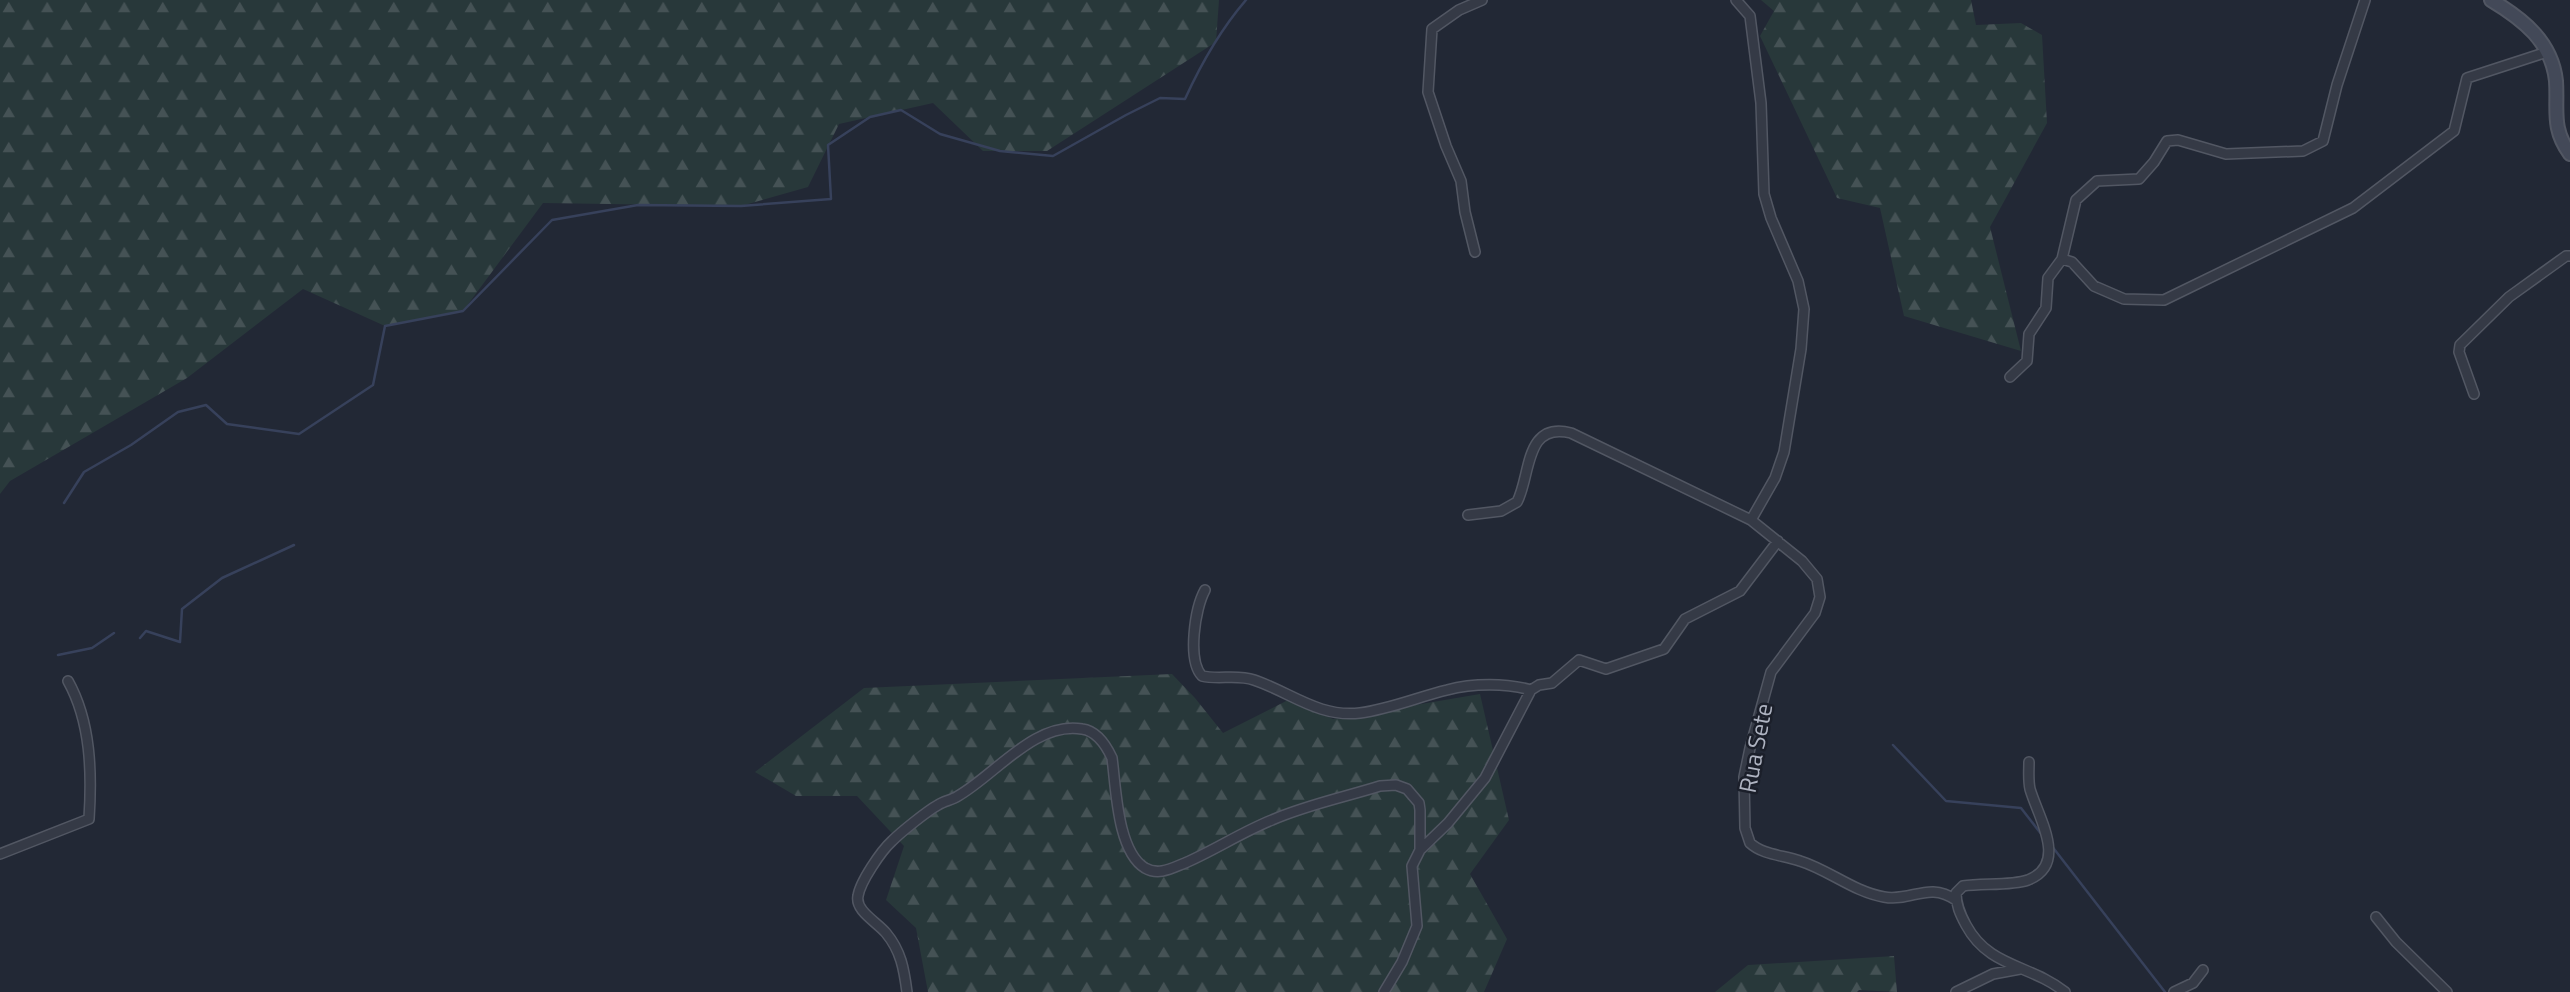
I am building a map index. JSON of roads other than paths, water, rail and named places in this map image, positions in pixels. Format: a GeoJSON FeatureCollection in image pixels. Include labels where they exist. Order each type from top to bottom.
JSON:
{"type":"FeatureCollection","features":[{"type":"Feature","properties":{"kind":"main road"},"geometry":{"type":"LineString","coordinates":[[2491,0],[2529,26],[2542,41],[2552,62],[2556,80],[2556,125],[2561,141],[2570,154]]}},
{"type":"Feature","properties":{"kind":"street"},"geometry":{"type":"LineString","coordinates":[[1475,252],[1461,181],[1428,92],[1432,29],[1458,10],[1482,0]]}},
{"type":"Feature","properties":{"kind":"street"},"geometry":{"type":"LineString","coordinates":[[1737,0],[1750,16],[1761,103],[1764,194],[1771,218],[1798,281],[1804,309],[1801,349],[1784,452],[1775,478],[1751,520]]}},
{"type":"Feature","properties":{"kind":"street"},"geometry":{"type":"LineString","coordinates":[[2010,377],[2027,361],[2029,334],[2046,309],[2048,278],[2063,259],[2076,200],[2096,181],[2139,178],[2154,162],[2167,141],[2178,140],[2226,154],[2303,151],[2323,141],[2337,85],[2365,0]]}},
{"type":"Feature","properties":{"kind":"street"},"geometry":{"type":"LineString","coordinates":[[2063,259],[2072,262],[2094,286],[2124,299],[2164,300],[2353,208],[2454,131],[2467,78],[2547,52]]}},
{"type":"Feature","properties":{"kind":"street"},"geometry":{"type":"LineString","coordinates":[[2474,394],[2459,352],[2460,345],[2509,296],[2566,256],[2570,256]]}},
{"type":"Feature","properties":{"kind":"street","name":"Rua Sete"},"geometry":{"type":"LineString","coordinates":[[1468,515],[1501,511],[1517,502],[1534,446],[1541,439],[1560,430],[1751,520],[1778,541],[1813,572],[1820,589],[1820,597],[1815,612],[1778,659],[1768,680],[1745,777],[1745,828],[1750,843],[1763,851],[1801,861],[1874,894],[1894,898],[1940,891],[1956,901]]}},
{"type":"Feature","properties":{"kind":"street"},"geometry":{"type":"LineString","coordinates":[[1384,992],[1402,962],[1417,926],[1412,866],[1420,850],[1448,823],[1485,778],[1531,690],[1539,685],[1552,684],[1579,660],[1606,668],[1664,649],[1685,619],[1740,591],[1778,541]]}},
{"type":"Feature","properties":{"kind":"street"},"geometry":{"type":"LineString","coordinates":[[1205,590],[1196,616],[1194,657],[1197,670],[1202,676],[1253,680],[1316,709],[1347,713],[1358,713],[1456,688],[1513,685],[1531,690]]}},
{"type":"Feature","properties":{"kind":"street"},"geometry":{"type":"LineString","coordinates":[[0,854],[89,819],[90,778],[85,728],[76,695],[68,681]]}},
{"type":"Feature","properties":{"kind":"street"},"geometry":{"type":"LineString","coordinates":[[907,992],[899,952],[886,933],[860,907],[858,894],[888,845],[938,805],[958,796],[1037,739],[1055,732],[1083,729],[1097,736],[1107,748],[1112,758],[1126,844],[1135,859],[1146,869],[1163,872],[1202,856],[1275,818],[1380,786],[1396,785],[1406,789],[1419,803],[1420,850]]}},
{"type":"Feature","properties":{"kind":"street"},"geometry":{"type":"LineString","coordinates":[[2029,762],[2028,780],[2050,844],[2044,868],[2038,875],[2021,881],[1963,886],[1956,893],[1956,901],[1971,935],[1984,950],[2001,961],[2035,973],[2065,992]]}},
{"type":"Feature","properties":{"kind":"street"},"geometry":{"type":"LineString","coordinates":[[2376,916],[2396,942],[2447,992]]}},
{"type":"Feature","properties":{"kind":"street"},"geometry":{"type":"LineString","coordinates":[[1956,992],[1993,974],[2022,969]]}},
{"type":"Feature","properties":{"kind":"street"},"geometry":{"type":"LineString","coordinates":[[2174,992],[2193,983],[2203,970]]}},
{"type":"Feature","properties":{"kind":"waterway"},"geometry":{"type":"LineString","coordinates":[[64,503],[84,472],[131,445],[178,412],[206,405],[227,424],[299,434],[373,385],[385,326],[463,311],[552,220],[638,205],[741,206],[831,199],[828,145],[870,117],[901,110],[940,134],[1000,151],[1053,156],[1160,98],[1185,99],[1212,47],[1246,0]]}},
{"type":"Feature","properties":{"kind":"waterway"},"geometry":{"type":"LineString","coordinates":[[140,638],[146,631],[180,642],[182,609],[222,578],[294,545]]}},
{"type":"Feature","properties":{"kind":"waterway"},"geometry":{"type":"LineString","coordinates":[[58,655],[92,648],[114,633]]}},
{"type":"Feature","properties":{"kind":"waterway"},"geometry":{"type":"LineString","coordinates":[[1893,745],[1946,801],[2021,808],[2042,835]]}},
{"type":"Feature","properties":{"kind":"waterway"},"geometry":{"type":"LineString","coordinates":[[2051,845],[2165,992]]}}]}
